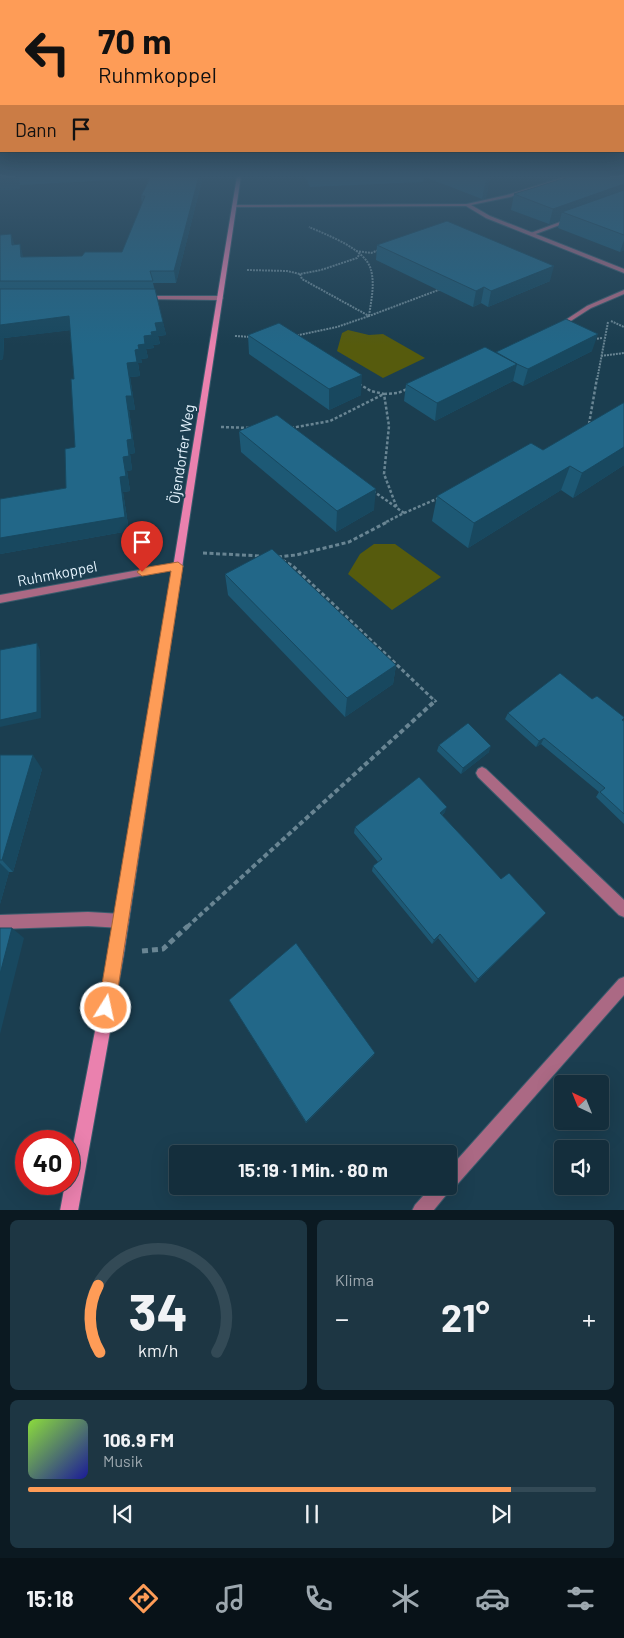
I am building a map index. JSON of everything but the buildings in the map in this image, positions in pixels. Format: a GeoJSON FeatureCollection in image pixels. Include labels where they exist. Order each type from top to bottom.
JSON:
{"type":"FeatureCollection","features":[{"type":"Feature","properties":{"kind":"street","name":"Öjendorfer Weg"},"geometry":{"type":"LineString","coordinates":[[69,1210],[122,921],[230,232]]}},
{"type":"Feature","properties":{"kind":"street"},"geometry":{"type":"LineString","coordinates":[[527,232],[624,271]]}},
{"type":"Feature","properties":{"kind":"street"},"geometry":{"type":"LineString","coordinates":[[531,234],[535,232]]}},
{"type":"Feature","properties":{"kind":"street"},"geometry":{"type":"LineString","coordinates":[[564,323],[589,307],[624,292]]}},
{"type":"Feature","properties":{"kind":"street"},"geometry":{"type":"LineString","coordinates":[[135,297],[220,298]]}},
{"type":"Feature","properties":{"kind":"street","name":"Ruhmkoppel"},"geometry":{"type":"LineString","coordinates":[[0,599],[178,566]]}},
{"type":"Feature","properties":{"kind":"street"},"geometry":{"type":"LineString","coordinates":[[482,773],[624,910]]}},
{"type":"Feature","properties":{"kind":"street"},"geometry":{"type":"LineString","coordinates":[[0,922],[88,919],[122,921]]}},
{"type":"Feature","properties":{"kind":"street"},"geometry":{"type":"LineString","coordinates":[[457,1172],[624,984]]}},
{"type":"Feature","properties":{"kind":"street"},"geometry":{"type":"LineString","coordinates":[[427,1208],[437,1195]]}},
{"type":"Feature","properties":{"kind":"path"},"geometry":{"type":"LineString","coordinates":[[319,232],[355,251],[370,266],[372,286],[369,316]]}},
{"type":"Feature","properties":{"kind":"path"},"geometry":{"type":"LineString","coordinates":[[355,251],[372,253],[386,248]]}},
{"type":"Feature","properties":{"kind":"path"},"geometry":{"type":"LineString","coordinates":[[224,270],[287,271],[300,274],[321,270],[357,258],[359,255]]}},
{"type":"Feature","properties":{"kind":"path"},"geometry":{"type":"LineString","coordinates":[[300,274],[302,279],[369,316]]}},
{"type":"Feature","properties":{"kind":"path"},"geometry":{"type":"LineString","coordinates":[[286,337],[337,327],[444,288]]}},
{"type":"Feature","properties":{"kind":"path"},"geometry":{"type":"LineString","coordinates":[[582,428],[591,423],[608,320],[624,327]]}},
{"type":"Feature","properties":{"kind":"path"},"geometry":{"type":"LineString","coordinates":[[214,336],[259,337]]}},
{"type":"Feature","properties":{"kind":"path"},"geometry":{"type":"LineString","coordinates":[[586,340],[604,338]]}},
{"type":"Feature","properties":{"kind":"path"},"geometry":{"type":"LineString","coordinates":[[601,356],[624,353]]}},
{"type":"Feature","properties":{"kind":"path"},"geometry":{"type":"LineString","coordinates":[[355,381],[371,391],[384,394],[398,393],[407,389]]}},
{"type":"Feature","properties":{"kind":"path"},"geometry":{"type":"LineString","coordinates":[[294,435],[286,429],[330,421],[384,394]]}},
{"type":"Feature","properties":{"kind":"path"},"geometry":{"type":"LineString","coordinates":[[384,394],[389,426],[384,474],[397,508]]}},
{"type":"Feature","properties":{"kind":"path"},"geometry":{"type":"LineString","coordinates":[[201,426],[258,428]]}},
{"type":"Feature","properties":{"kind":"path"},"geometry":{"type":"LineString","coordinates":[[373,491],[404,513]]}},
{"type":"Feature","properties":{"kind":"path"},"geometry":{"type":"LineString","coordinates":[[116,953],[163,949],[437,701],[293,566],[278,557],[296,555],[349,542],[404,513],[445,496]]}},
{"type":"Feature","properties":{"kind":"path"},"geometry":{"type":"LineString","coordinates":[[180,552],[268,557]]}},
{"type":"Feature","properties":{"kind":"shaded area"},"geometry":{"type":"Polygon","coordinates":[[[348,330],[369,335],[383,334],[425,358],[383,378],[337,351],[342,333],[348,330]]]}},
{"type":"Feature","properties":{"kind":"shaded area"},"geometry":{"type":"Polygon","coordinates":[[[374,544],[395,544],[441,577],[392,610],[348,574],[360,554],[374,544]]]}},
{"type":"Feature","properties":{"kind":"route"},"geometry":{"type":"LineString","coordinates":[[106,1008],[178,566],[142,572]]}}]}
